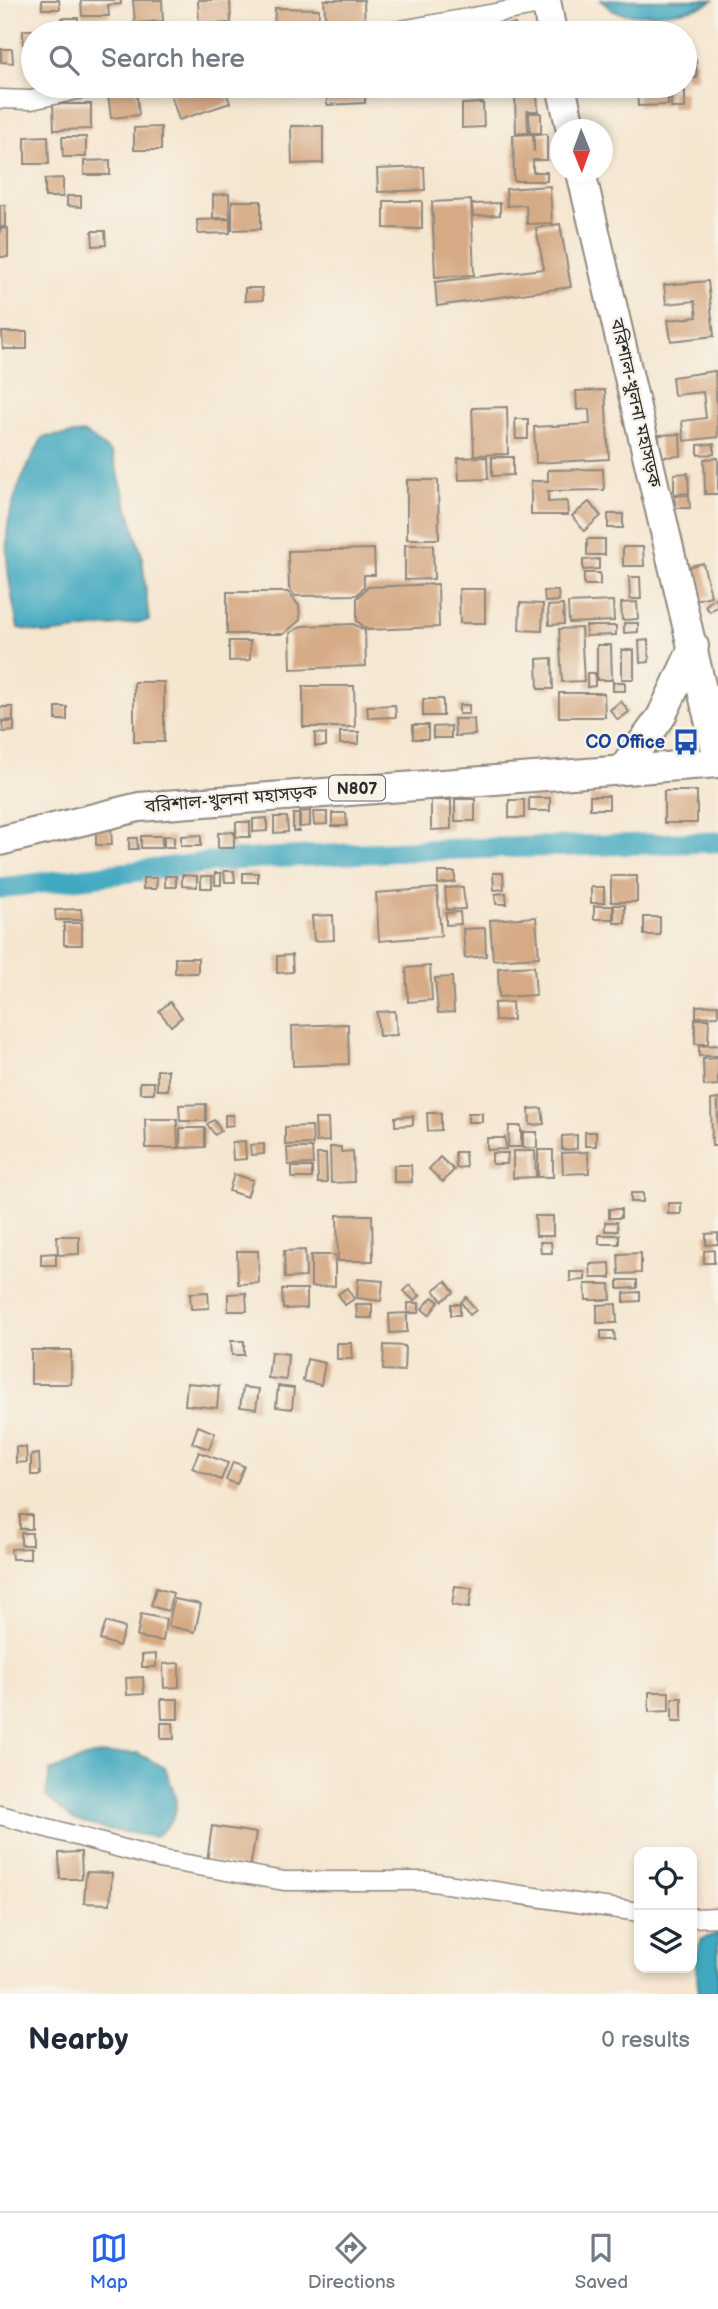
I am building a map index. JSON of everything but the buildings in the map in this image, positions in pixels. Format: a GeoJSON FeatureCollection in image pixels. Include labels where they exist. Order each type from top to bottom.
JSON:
{"type":"FeatureCollection","features":[{"type":"Feature","properties":{"kind":"highway"},"geometry":{"type":"LineString","coordinates":[[546,2],[550,21]]}},
{"type":"Feature","properties":{"kind":"highway"},"geometry":{"type":"LineString","coordinates":[[564,98],[568,119]]}},
{"type":"Feature","properties":{"kind":"highway","name":"বরিশাল-খুলনা মহাসড়ক"},"geometry":{"type":"LineString","coordinates":[[583,182],[694,646],[718,758]]}},
{"type":"Feature","properties":{"kind":"highway"},"geometry":{"type":"LineString","coordinates":[[623,769],[661,718],[694,646]]}},
{"type":"Feature","properties":{"kind":"highway","name":"বরিশাল-খুলনা মহাসড়ক"},"geometry":{"type":"LineString","coordinates":[[0,841],[139,807],[718,763]]}},
{"type":"Feature","properties":{"kind":"street"},"geometry":{"type":"LineString","coordinates":[[447,21],[546,2]]}},
{"type":"Feature","properties":{"kind":"street"},"geometry":{"type":"LineString","coordinates":[[0,99],[40,98]]}},
{"type":"Feature","properties":{"kind":"street"},"geometry":{"type":"LineString","coordinates":[[0,1815],[164,1860],[284,1881],[426,1881],[634,1911]]}},
{"type":"Feature","properties":{"kind":"street"},"geometry":{"type":"LineString","coordinates":[[697,1919],[718,1917]]}},
{"type":"Feature","properties":{"kind":"water"},"geometry":{"type":"Polygon","coordinates":[[[601,0],[713,0],[681,11],[635,14],[614,11],[601,0]]]}},
{"type":"Feature","properties":{"kind":"water"},"geometry":{"type":"Polygon","coordinates":[[[85,433],[112,453],[142,556],[149,621],[48,634],[18,628],[8,572],[7,549],[11,509],[18,488],[43,437],[85,433]]]}},
{"type":"Feature","properties":{"kind":"water"},"geometry":{"type":"Polygon","coordinates":[[[137,1753],[165,1768],[175,1798],[175,1814],[154,1837],[106,1829],[72,1819],[46,1796],[50,1771],[93,1755],[137,1753]]]}},
{"type":"Feature","properties":{"kind":"water"},"geometry":{"type":"Polygon","coordinates":[[[718,1933],[718,1994],[699,1994],[697,1952],[702,1939],[718,1933]]]}},
{"type":"Feature","properties":{"kind":"waterway"},"geometry":{"type":"LineString","coordinates":[[0,888],[230,860],[425,850],[718,842]]}},
{"type":"Feature","properties":{"kind":"place","name":"CO Office"},"geometry":{"type":"Point","coordinates":[686,742]}}]}
